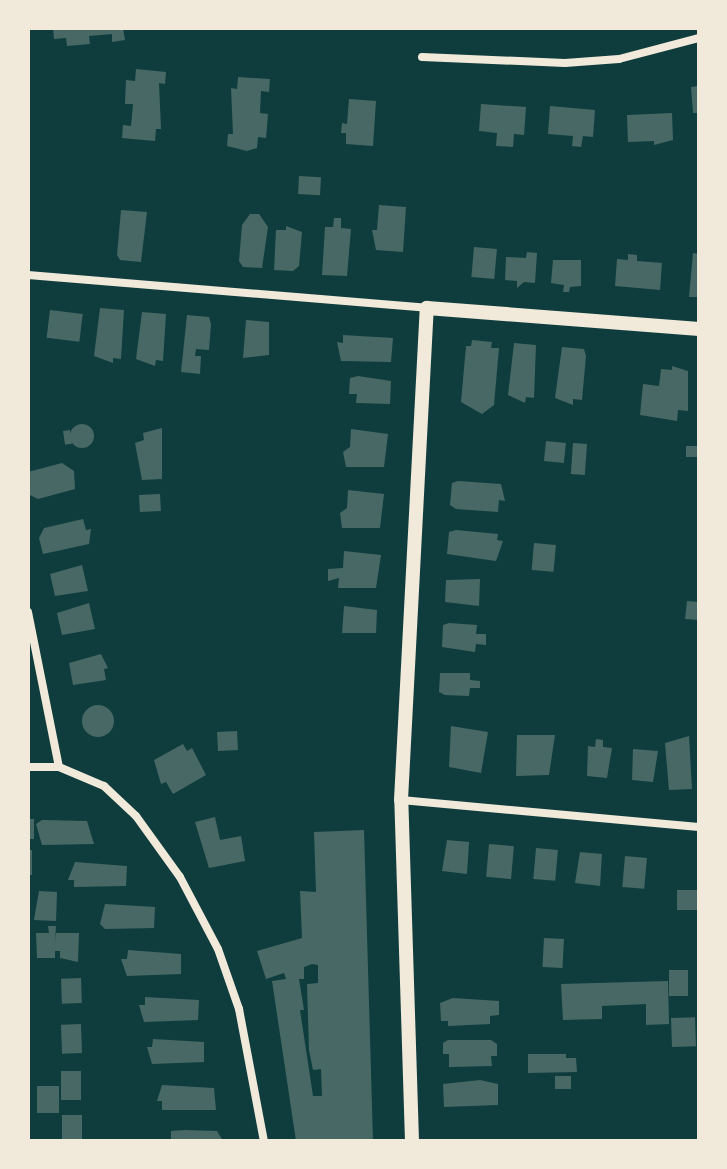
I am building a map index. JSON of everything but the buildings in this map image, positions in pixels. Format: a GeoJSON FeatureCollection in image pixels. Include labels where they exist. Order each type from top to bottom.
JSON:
{"type":"FeatureCollection","features":[{"type":"Feature","properties":{"kind":"street"},"geometry":{"type":"LineString","coordinates":[[422,57],[565,63],[619,59],[699,38]]}},
{"type":"Feature","properties":{"kind":"street"},"geometry":{"type":"LineString","coordinates":[[28,275],[699,329]]}},
{"type":"Feature","properties":{"kind":"street"},"geometry":{"type":"LineString","coordinates":[[412,1141],[401,800],[427,308]]}},
{"type":"Feature","properties":{"kind":"street"},"geometry":{"type":"LineString","coordinates":[[28,612],[59,767]]}},
{"type":"Feature","properties":{"kind":"street"},"geometry":{"type":"LineString","coordinates":[[28,767],[59,767],[104,786],[136,816],[180,877],[218,949],[239,1009],[264,1141]]}},
{"type":"Feature","properties":{"kind":"street"},"geometry":{"type":"LineString","coordinates":[[401,800],[699,827]]}}]}
